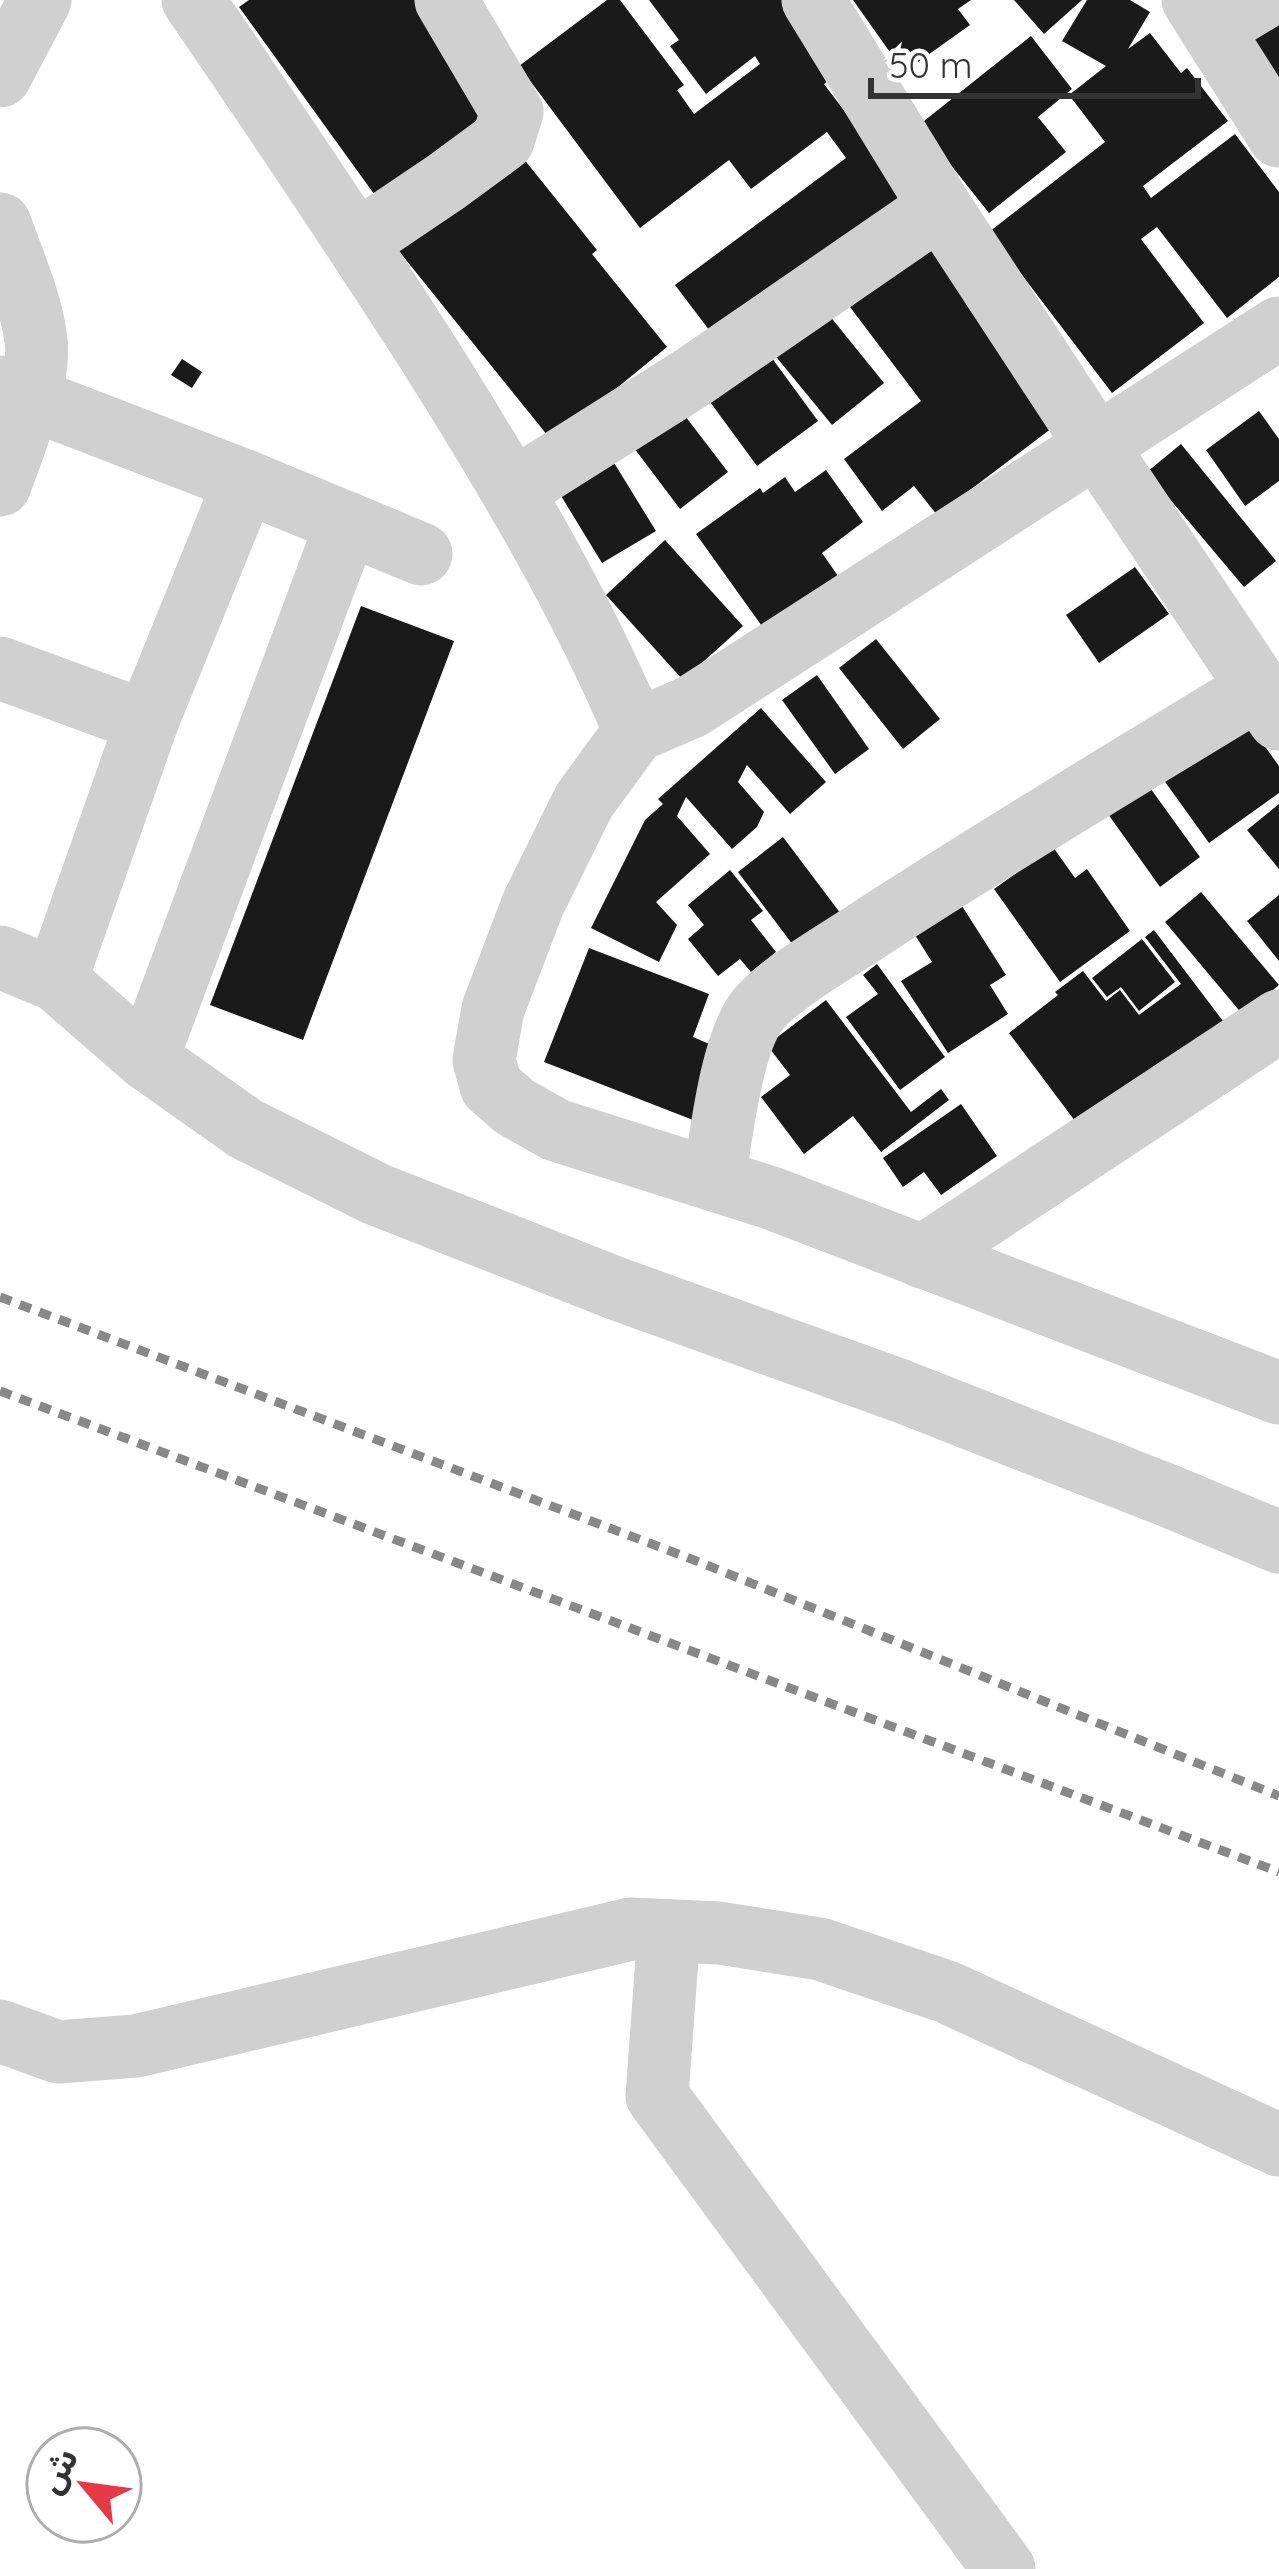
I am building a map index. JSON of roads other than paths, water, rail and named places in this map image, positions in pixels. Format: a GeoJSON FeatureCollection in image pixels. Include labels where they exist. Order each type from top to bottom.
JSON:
{"type":"FeatureCollection","features":[{"type":"Feature","properties":{"kind":"street"},"geometry":{"type":"LineString","coordinates":[[0,76],[40,0]]}},
{"type":"Feature","properties":{"kind":"street"},"geometry":{"type":"LineString","coordinates":[[193,0],[357,242],[514,490],[607,664],[635,730]]}},
{"type":"Feature","properties":{"kind":"street"},"geometry":{"type":"LineString","coordinates":[[357,242],[502,140],[512,112],[446,0]]}},
{"type":"Feature","properties":{"kind":"street"},"geometry":{"type":"LineString","coordinates":[[714,1180],[739,1051],[757,1012],[792,981],[919,897],[1269,703],[940,207],[813,0]]}},
{"type":"Feature","properties":{"kind":"street"},"geometry":{"type":"LineString","coordinates":[[1221,10],[1279,136]]}},
{"type":"Feature","properties":{"kind":"street"},"geometry":{"type":"LineString","coordinates":[[514,490],[693,377],[940,207]]}},
{"type":"Feature","properties":{"kind":"street"},"geometry":{"type":"LineString","coordinates":[[0,224],[37,344],[15,392],[0,485]]}},
{"type":"Feature","properties":{"kind":"street"},"geometry":{"type":"LineString","coordinates":[[1274,1385],[771,1198],[556,1130],[515,1107],[491,1086],[484,1060],[493,1009],[533,904],[584,801],[635,730],[692,707],[1279,328]]}},
{"type":"Feature","properties":{"kind":"street"},"geometry":{"type":"LineString","coordinates":[[15,392],[421,554]]}},
{"type":"Feature","properties":{"kind":"street"},"geometry":{"type":"LineString","coordinates":[[245,481],[147,722],[28,969],[246,1129],[376,1194],[615,1288],[901,1391],[1279,1541]]}},
{"type":"Feature","properties":{"kind":"street"},"geometry":{"type":"LineString","coordinates":[[147,1059],[347,523]]}},
{"type":"Feature","properties":{"kind":"street"},"geometry":{"type":"LineString","coordinates":[[0,668],[147,722]]}},
{"type":"Feature","properties":{"kind":"street"},"geometry":{"type":"LineString","coordinates":[[922,1257],[1279,1021]]}},
{"type":"Feature","properties":{"kind":"street"},"geometry":{"type":"LineString","coordinates":[[0,2080],[58,2052],[136,2046],[631,1929],[719,1933],[820,1949],[946,1992],[1279,2145]]}},
{"type":"Feature","properties":{"kind":"street"},"geometry":{"type":"LineString","coordinates":[[669,1931],[657,2096],[1004,2569]]}},
{"type":"Feature","properties":{"kind":"street"},"geometry":{"type":"LineString","coordinates":[[0,2031],[58,2052]]}},
{"type":"Feature","properties":{"kind":"railway"},"geometry":{"type":"LineString","coordinates":[[0,1297],[694,1560],[1279,1796]]}},
{"type":"Feature","properties":{"kind":"railway"},"geometry":{"type":"LineString","coordinates":[[0,1391],[1279,1872]]}}]}
